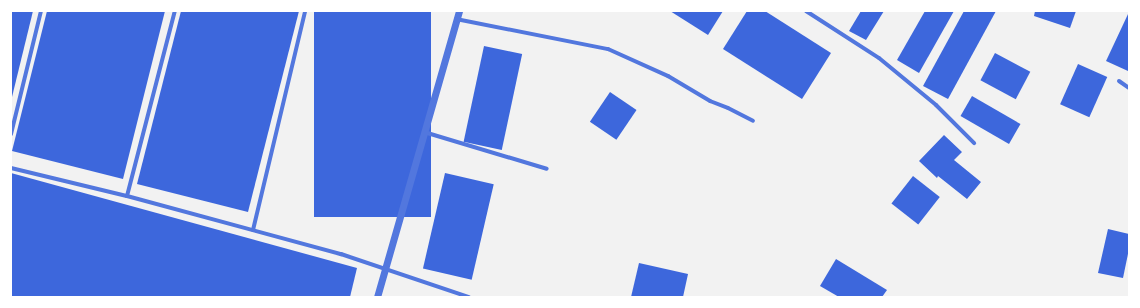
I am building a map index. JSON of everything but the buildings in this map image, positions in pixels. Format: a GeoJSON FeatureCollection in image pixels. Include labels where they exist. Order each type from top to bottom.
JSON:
{"type":"FeatureCollection","features":[{"type":"Feature","properties":{"kind":"street"},"geometry":{"type":"LineString","coordinates":[[11,134],[41,11]]}},
{"type":"Feature","properties":{"kind":"street"},"geometry":{"type":"LineString","coordinates":[[127,196],[175,11]]}},
{"type":"Feature","properties":{"kind":"street"},"geometry":{"type":"LineString","coordinates":[[253,230],[305,11]]}},
{"type":"Feature","properties":{"kind":"street"},"geometry":{"type":"LineString","coordinates":[[378,297],[459,11]]}},
{"type":"Feature","properties":{"kind":"street"},"geometry":{"type":"LineString","coordinates":[[806,11],[879,58],[936,105],[974,143]]}},
{"type":"Feature","properties":{"kind":"street"},"geometry":{"type":"LineString","coordinates":[[456,19],[608,49],[668,76],[710,101],[728,108],[753,121]]}},
{"type":"Feature","properties":{"kind":"street"},"geometry":{"type":"LineString","coordinates":[[1119,81],[1129,88]]}},
{"type":"Feature","properties":{"kind":"street"},"geometry":{"type":"LineString","coordinates":[[424,132],[547,169]]}},
{"type":"Feature","properties":{"kind":"street"},"geometry":{"type":"LineString","coordinates":[[11,168],[127,196],[253,230],[386,268],[469,297]]}}]}
